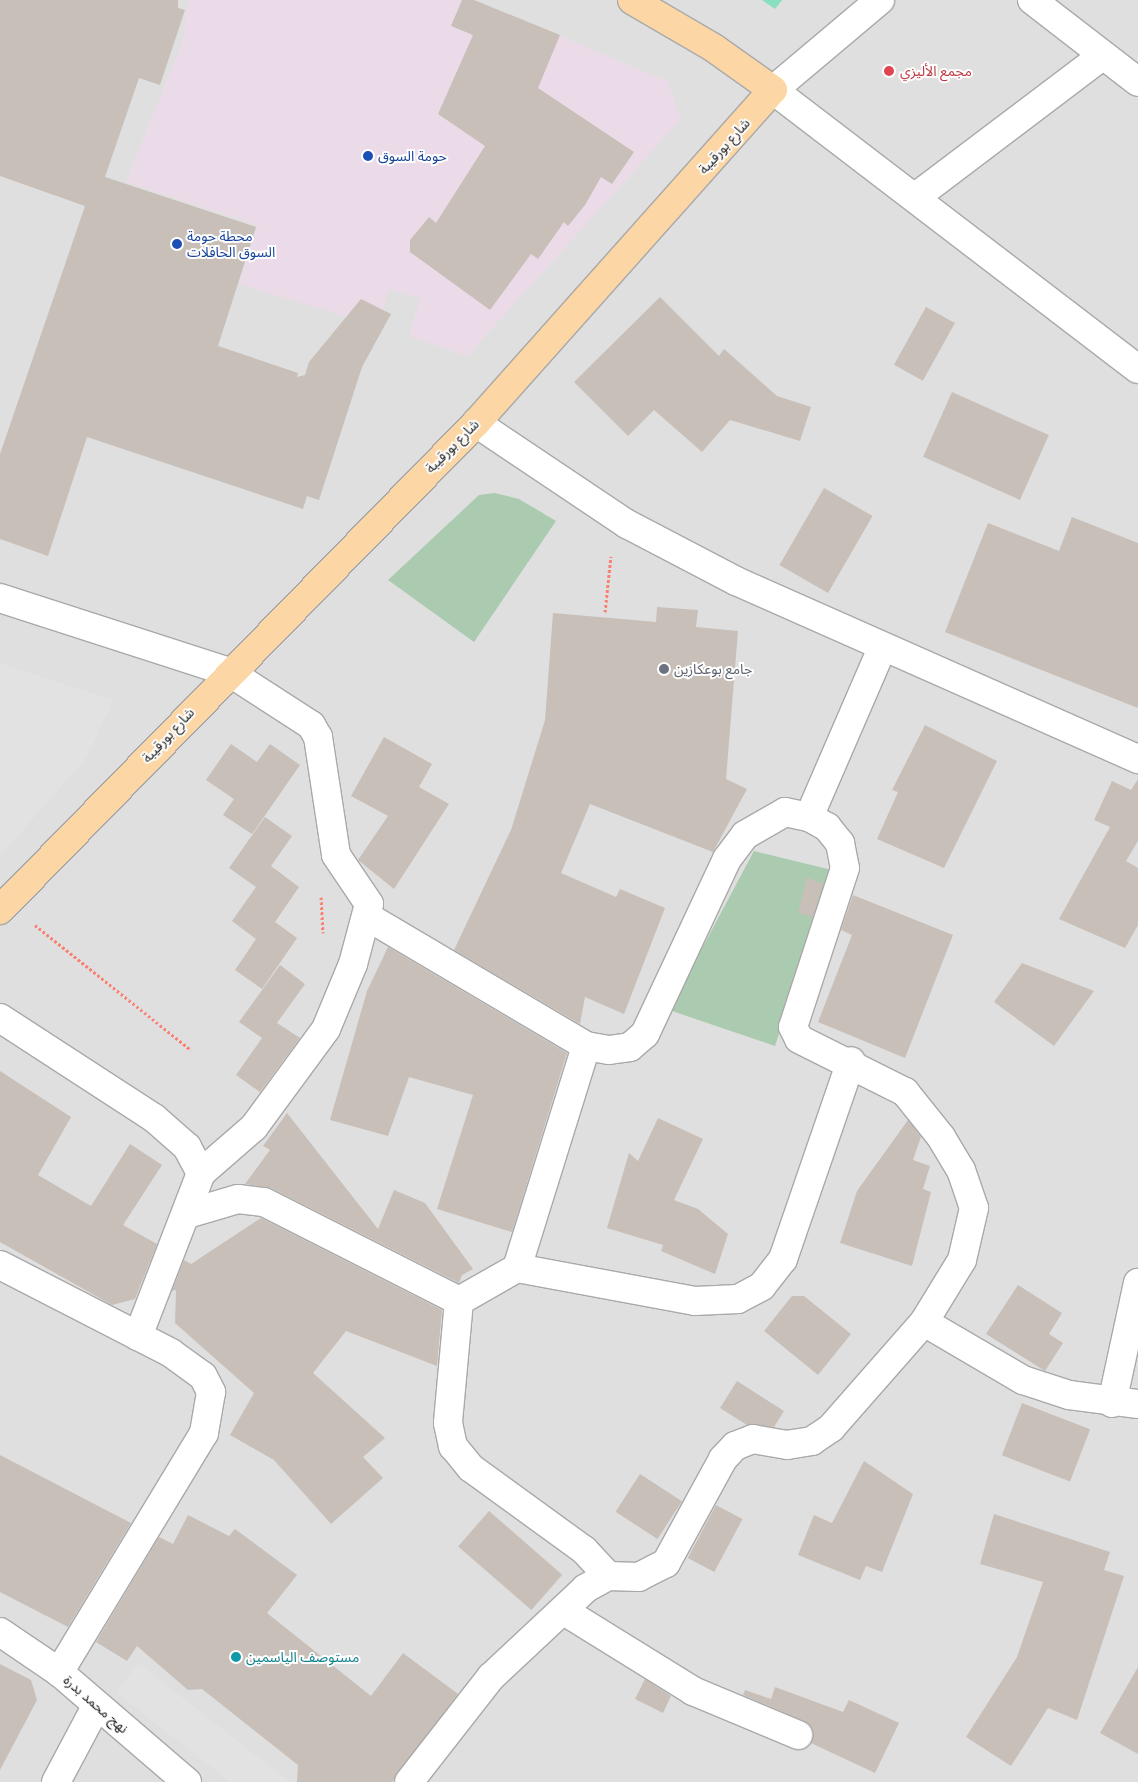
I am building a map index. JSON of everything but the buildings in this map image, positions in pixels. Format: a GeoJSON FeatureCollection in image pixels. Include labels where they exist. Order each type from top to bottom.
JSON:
{"type":"FeatureCollection","features":[{"type":"Feature","properties":{"kind":"main road"},"geometry":{"type":"LineString","coordinates":[[632,0],[714,48],[773,90]]}},
{"type":"Feature","properties":{"kind":"main road","name":"شارع بورقيبة"},"geometry":{"type":"LineString","coordinates":[[4,906],[229,672],[476,423],[773,90]]}},
{"type":"Feature","properties":{"kind":"street"},"geometry":{"type":"LineString","coordinates":[[880,0],[773,90],[917,196],[1138,369]]}},
{"type":"Feature","properties":{"kind":"street"},"geometry":{"type":"LineString","coordinates":[[1032,0],[1101,56],[1138,82]]}},
{"type":"Feature","properties":{"kind":"street"},"geometry":{"type":"LineString","coordinates":[[917,196],[1101,56]]}},
{"type":"Feature","properties":{"kind":"street"},"geometry":{"type":"LineString","coordinates":[[476,423],[627,524],[736,581],[882,648],[1138,759]]}},
{"type":"Feature","properties":{"kind":"street"},"geometry":{"type":"LineString","coordinates":[[0,598],[229,672],[295,713],[318,737],[336,855],[366,896],[368,918],[326,1030],[254,1127],[200,1173],[187,1214],[138,1336]]}},
{"type":"Feature","properties":{"kind":"street"},"geometry":{"type":"LineString","coordinates":[[809,817],[882,648]]}},
{"type":"Feature","properties":{"kind":"street"},"geometry":{"type":"LineString","coordinates":[[368,918],[586,1046],[609,1050],[630,1047],[645,1034],[733,851],[765,820],[785,812],[809,817],[827,827],[840,843],[845,868],[793,1027],[799,1039],[851,1061],[905,1092],[951,1153],[974,1208],[962,1260],[924,1322],[831,1428],[812,1441],[788,1445],[753,1439],[736,1446],[723,1459],[666,1563],[638,1577],[608,1576],[585,1589],[564,1611],[491,1677],[409,1782]]}},
{"type":"Feature","properties":{"kind":"street"},"geometry":{"type":"LineString","coordinates":[[0,1018],[154,1118],[187,1147],[200,1173]]}},
{"type":"Feature","properties":{"kind":"street"},"geometry":{"type":"LineString","coordinates":[[517,1268],[586,1046]]}},
{"type":"Feature","properties":{"kind":"street"},"geometry":{"type":"LineString","coordinates":[[459,1301],[517,1268],[695,1301],[738,1299],[762,1286],[783,1259],[851,1061]]}},
{"type":"Feature","properties":{"kind":"street"},"geometry":{"type":"LineString","coordinates":[[187,1214],[238,1199],[264,1202],[459,1301]]}},
{"type":"Feature","properties":{"kind":"street"},"geometry":{"type":"LineString","coordinates":[[0,1265],[138,1336],[204,1376],[212,1405],[204,1433],[59,1672]]}},
{"type":"Feature","properties":{"kind":"street"},"geometry":{"type":"LineString","coordinates":[[924,1322],[1023,1380],[1069,1396],[1125,1404],[1138,1283]]}},
{"type":"Feature","properties":{"kind":"street"},"geometry":{"type":"LineString","coordinates":[[459,1301],[448,1423],[453,1446],[471,1468],[584,1550],[608,1576]]}},
{"type":"Feature","properties":{"kind":"street"},"geometry":{"type":"LineString","coordinates":[[564,1611],[693,1691],[798,1735]]}},
{"type":"Feature","properties":{"kind":"street","name":"نهج محمد بدرة"},"geometry":{"type":"LineString","coordinates":[[0,1632],[59,1672],[187,1782]]}},
{"type":"Feature","properties":{"kind":"street"},"geometry":{"type":"LineString","coordinates":[[56,1782],[97,1705]]}},
{"type":"Feature","properties":{"kind":"path"},"geometry":{"type":"LineString","coordinates":[[605,612],[614,542],[627,524]]}},
{"type":"Feature","properties":{"kind":"path"},"geometry":{"type":"LineString","coordinates":[[4,906],[191,1050]]}},
{"type":"Feature","properties":{"kind":"shaded area"},"geometry":{"type":"Polygon","coordinates":[[[0,0],[1138,0],[1138,1782],[0,1782],[0,0]]]}},
{"type":"Feature","properties":{"kind":"shaded area"},"geometry":{"type":"Polygon","coordinates":[[[188,0],[474,0],[667,81],[681,119],[467,356],[409,336],[420,299],[389,289],[377,326],[239,284],[258,225],[126,182],[184,38],[188,0]]]}},
{"type":"Feature","properties":{"kind":"shaded area"},"geometry":{"type":"Polygon","coordinates":[[[0,663],[113,700],[87,757],[0,856],[0,663]]]}},
{"type":"Feature","properties":{"kind":"shaded area"},"geometry":{"type":"Polygon","coordinates":[[[138,1663],[290,1782],[230,1782],[116,1692],[138,1663]]]}},
{"type":"Feature","properties":{"kind":"green space"},"geometry":{"type":"Polygon","coordinates":[[[762,0],[782,0],[775,9],[762,0]]]}},
{"type":"Feature","properties":{"kind":"green space"},"geometry":{"type":"Polygon","coordinates":[[[495,493],[519,499],[556,521],[474,642],[388,580],[479,495],[495,493]]]}},
{"type":"Feature","properties":{"kind":"green space"},"geometry":{"type":"Polygon","coordinates":[[[754,851],[832,870],[775,1046],[669,1010],[754,851]]]}},
{"type":"Feature","properties":{"kind":"place","name":"مجمع الأليزي"},"geometry":{"type":"Point","coordinates":[889,71]}},
{"type":"Feature","properties":{"kind":"place","name":"حومة السوق"},"geometry":{"type":"Point","coordinates":[368,156]}},
{"type":"Feature","properties":{"kind":"place","name":"محطة حومة السوق الحافلات"},"geometry":{"type":"Point","coordinates":[177,244]}},
{"type":"Feature","properties":{"kind":"place","name":"جامع بوعكازين"},"geometry":{"type":"Point","coordinates":[664,669]}},
{"type":"Feature","properties":{"kind":"place","name":"مستوصف الياسمين"},"geometry":{"type":"Point","coordinates":[236,1657]}}]}
